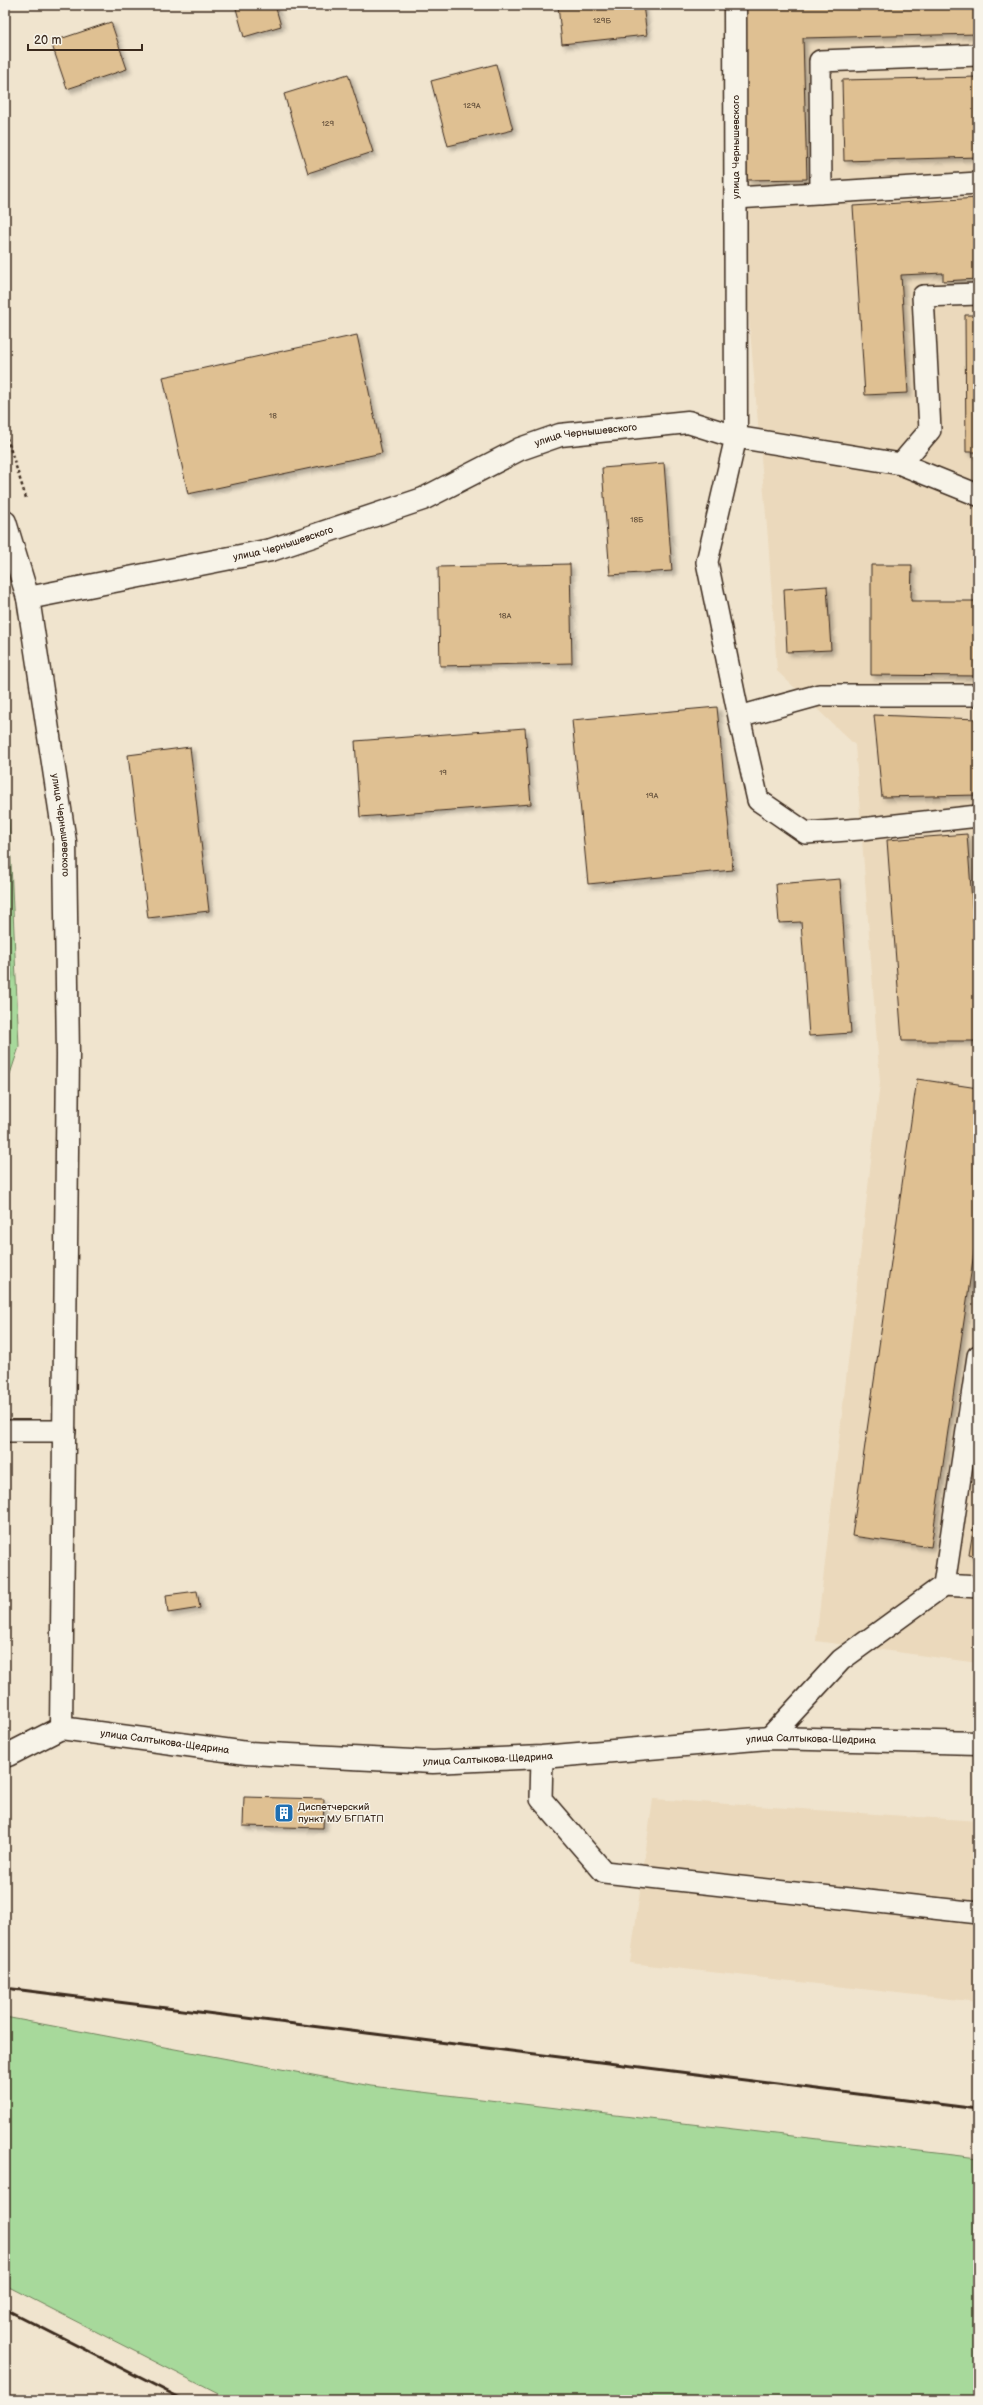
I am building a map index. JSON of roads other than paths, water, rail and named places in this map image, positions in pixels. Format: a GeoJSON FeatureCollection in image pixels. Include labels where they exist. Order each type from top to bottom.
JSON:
{"type":"FeatureCollection","features":[{"type":"Feature","properties":{"kind":"street","name":"улица Чернышевского"},"geometry":{"type":"LineString","coordinates":[[28,598],[271,550],[423,499],[520,449],[560,435],[688,422],[736,437],[735,5]]}},
{"type":"Feature","properties":{"kind":"street","name":"улица Чернышевского"},"geometry":{"type":"LineString","coordinates":[[5,522],[28,598],[65,842],[68,1055],[61,1728]]}},
{"type":"Feature","properties":{"kind":"street"},"geometry":{"type":"LineString","coordinates":[[5,1753],[8,1754],[61,1728]]}},
{"type":"Feature","properties":{"kind":"street","name":"улица Салтыкова-Щедрина"},"geometry":{"type":"LineString","coordinates":[[61,1728],[247,1754],[433,1762],[542,1757],[769,1738],[978,1743]]}},
{"type":"Feature","properties":{"kind":"lane"},"geometry":{"type":"LineString","coordinates":[[821,193],[820,62],[978,55]]}},
{"type":"Feature","properties":{"kind":"lane"},"geometry":{"type":"LineString","coordinates":[[736,198],[978,183]]}},
{"type":"Feature","properties":{"kind":"lane"},"geometry":{"type":"LineString","coordinates":[[901,464],[930,430],[923,296],[978,294]]}},
{"type":"Feature","properties":{"kind":"lane"},"geometry":{"type":"LineString","coordinates":[[978,496],[901,464],[736,437],[707,562],[758,800],[806,833],[861,829],[978,816]]}},
{"type":"Feature","properties":{"kind":"lane"},"geometry":{"type":"LineString","coordinates":[[739,717],[819,695],[978,695]]}},
{"type":"Feature","properties":{"kind":"lane"},"geometry":{"type":"LineString","coordinates":[[944,1585],[978,1356]]}},
{"type":"Feature","properties":{"kind":"lane"},"geometry":{"type":"LineString","coordinates":[[5,1431],[65,1431]]}},
{"type":"Feature","properties":{"kind":"lane"},"geometry":{"type":"LineString","coordinates":[[769,1738],[841,1660],[944,1585],[978,1587]]}},
{"type":"Feature","properties":{"kind":"lane"},"geometry":{"type":"LineString","coordinates":[[542,1757],[541,1799],[604,1872],[978,1913]]}},
{"type":"Feature","properties":{"kind":"railway"},"geometry":{"type":"LineString","coordinates":[[5,1988],[978,2109]]}},
{"type":"Feature","properties":{"kind":"railway"},"geometry":{"type":"LineString","coordinates":[[5,2309],[184,2400]]}},
{"type":"Feature","properties":{"kind":"place","name":"Диспетчерский пункт МУ БГПАТП"},"geometry":{"type":"Point","coordinates":[284,1813]}}]}
